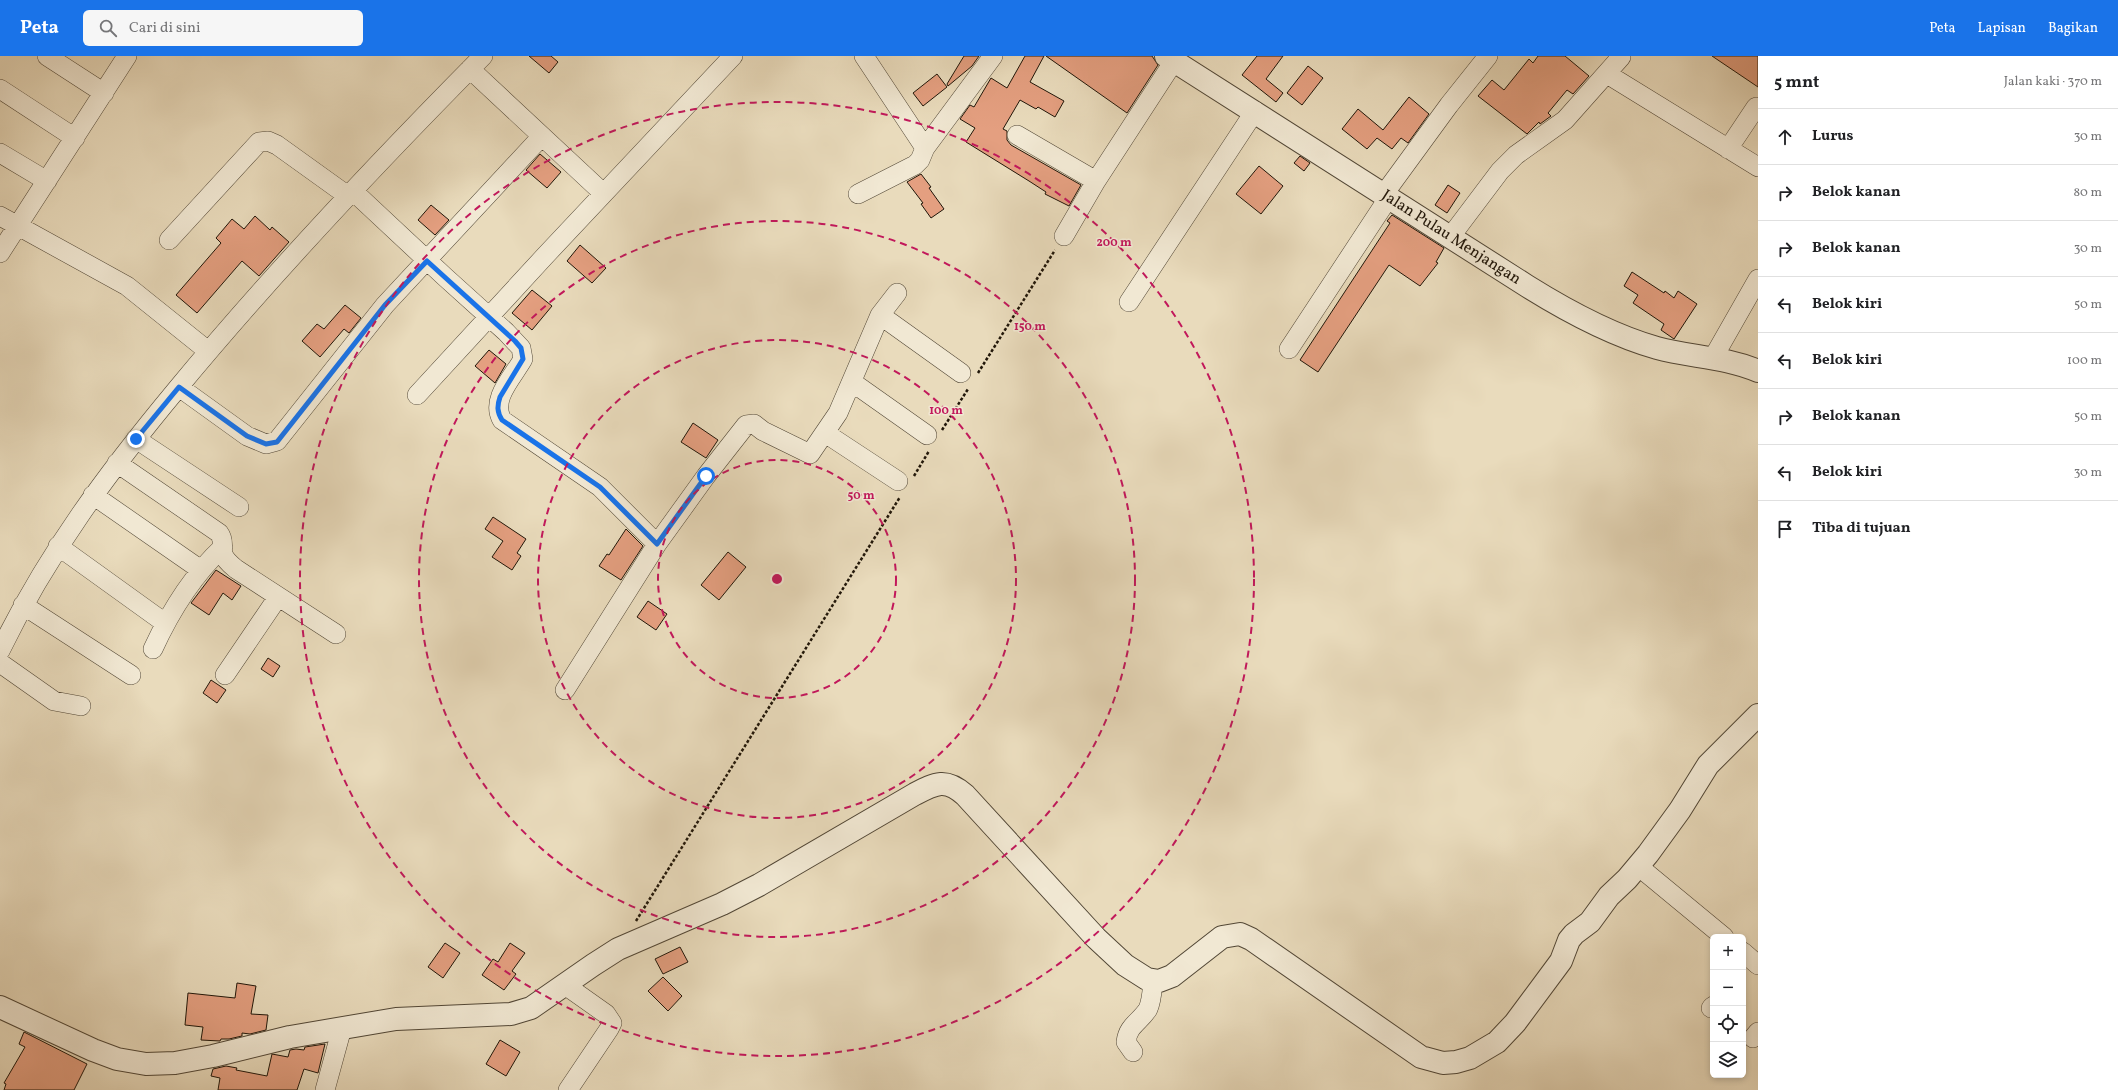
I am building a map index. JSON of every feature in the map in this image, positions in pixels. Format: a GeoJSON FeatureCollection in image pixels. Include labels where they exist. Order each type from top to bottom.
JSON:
{"type":"FeatureCollection","features":[{"type":"Feature","properties":{"kind":"street"},"geometry":{"type":"LineString","coordinates":[[47,56],[104,93]]}},
{"type":"Feature","properties":{"kind":"street"},"geometry":{"type":"LineString","coordinates":[[0,253],[128,56]]}},
{"type":"Feature","properties":{"kind":"street"},"geometry":{"type":"LineString","coordinates":[[417,396],[603,193],[733,56]]}},
{"type":"Feature","properties":{"kind":"street"},"geometry":{"type":"LineString","coordinates":[[864,56],[925,148]]}},
{"type":"Feature","properties":{"kind":"street"},"geometry":{"type":"LineString","coordinates":[[858,194],[915,165],[924,154],[925,148],[993,56]]}},
{"type":"Feature","properties":{"kind":"street"},"geometry":{"type":"LineString","coordinates":[[1289,349],[1386,196],[1449,106],[1488,56]]}},
{"type":"Feature","properties":{"kind":"street"},"geometry":{"type":"LineString","coordinates":[[1451,236],[1500,171],[1516,155],[1565,120],[1621,57]]}},
{"type":"Feature","properties":{"kind":"street"},"geometry":{"type":"LineString","coordinates":[[1064,236],[1170,59]]}},
{"type":"Feature","properties":{"kind":"street","name":"Jalan Pulau Menjangan"},"geometry":{"type":"LineString","coordinates":[[1170,59],[1255,111],[1527,286],[1586,319],[1637,342],[1676,352],[1736,363],[1758,371]]}},
{"type":"Feature","properties":{"kind":"street"},"geometry":{"type":"LineString","coordinates":[[0,651],[23,605],[58,546],[93,495],[136,439],[208,351],[284,264],[476,63],[542,136],[603,193]]}},
{"type":"Feature","properties":{"kind":"street"},"geometry":{"type":"LineString","coordinates":[[1607,74],[1758,167]]}},
{"type":"Feature","properties":{"kind":"street"},"geometry":{"type":"LineString","coordinates":[[0,88],[75,138]]}},
{"type":"Feature","properties":{"kind":"street"},"geometry":{"type":"LineString","coordinates":[[1728,149],[1756,107]]}},
{"type":"Feature","properties":{"kind":"street"},"geometry":{"type":"LineString","coordinates":[[1129,302],[1255,111]]}},
{"type":"Feature","properties":{"kind":"street"},"geometry":{"type":"LineString","coordinates":[[1017,135],[1096,181]]}},
{"type":"Feature","properties":{"kind":"street"},"geometry":{"type":"LineString","coordinates":[[179,387],[247,436],[266,444],[277,442],[385,305],[542,136]]}},
{"type":"Feature","properties":{"kind":"street"},"geometry":{"type":"LineString","coordinates":[[169,240],[259,142],[268,142],[277,145],[351,193],[515,341],[522,353],[523,359],[500,397],[498,413],[502,420],[600,487],[657,544]]}},
{"type":"Feature","properties":{"kind":"street"},"geometry":{"type":"LineString","coordinates":[[0,154],[47,181]]}},
{"type":"Feature","properties":{"kind":"street"},"geometry":{"type":"LineString","coordinates":[[0,216],[126,286],[208,351]]}},
{"type":"Feature","properties":{"kind":"street"},"geometry":{"type":"LineString","coordinates":[[1713,358],[1758,279]]}},
{"type":"Feature","properties":{"kind":"street"},"geometry":{"type":"LineString","coordinates":[[564,690],[657,544],[706,476],[746,425],[754,424],[763,431],[810,454],[838,413],[880,315],[897,293]]}},
{"type":"Feature","properties":{"kind":"street"},"geometry":{"type":"LineString","coordinates":[[880,315],[969,378]]}},
{"type":"Feature","properties":{"kind":"street"},"geometry":{"type":"LineString","coordinates":[[852,382],[934,437]]}},
{"type":"Feature","properties":{"kind":"street"},"geometry":{"type":"LineString","coordinates":[[825,433],[905,483]]}},
{"type":"Feature","properties":{"kind":"street"},"geometry":{"type":"LineString","coordinates":[[136,439],[239,507]]}},
{"type":"Feature","properties":{"kind":"street"},"geometry":{"type":"LineString","coordinates":[[117,463],[219,533],[222,537],[223,554],[228,562],[336,634]]}},
{"type":"Feature","properties":{"kind":"street"},"geometry":{"type":"LineString","coordinates":[[93,495],[202,570]]}},
{"type":"Feature","properties":{"kind":"street"},"geometry":{"type":"LineString","coordinates":[[58,546],[165,623]]}},
{"type":"Feature","properties":{"kind":"street"},"geometry":{"type":"LineString","coordinates":[[153,648],[165,623],[202,570],[223,547]]}},
{"type":"Feature","properties":{"kind":"street"},"geometry":{"type":"LineString","coordinates":[[225,675],[278,596]]}},
{"type":"Feature","properties":{"kind":"street"},"geometry":{"type":"LineString","coordinates":[[23,605],[131,675]]}},
{"type":"Feature","properties":{"kind":"street"},"geometry":{"type":"LineString","coordinates":[[0,663],[54,701],[81,706]]}},
{"type":"Feature","properties":{"kind":"street"},"geometry":{"type":"LineString","coordinates":[[0,1007],[93,1050],[117,1059],[146,1064],[175,1064],[290,1037],[396,1019],[511,1014],[531,1008],[618,949],[722,904],[786,869],[915,794],[941,783],[958,788],[1107,949],[1138,974],[1153,981],[1172,976],[1222,937],[1240,934],[1251,939],[1421,1057],[1443,1063],[1456,1062],[1484,1051],[1502,1037],[1561,961],[1569,940],[1574,934],[1590,922],[1608,896],[1638,866],[1680,810],[1708,765],[1758,715]]}},
{"type":"Feature","properties":{"kind":"street"},"geometry":{"type":"LineString","coordinates":[[1638,866],[1720,934]]}},
{"type":"Feature","properties":{"kind":"street"},"geometry":{"type":"LineString","coordinates":[[1133,1052],[1126,1042],[1127,1033],[1147,1009],[1152,997],[1153,981]]}},
{"type":"Feature","properties":{"kind":"street"},"geometry":{"type":"LineString","coordinates":[[565,985],[606,1014],[612,1023],[568,1090]]}},
{"type":"Feature","properties":{"kind":"street"},"geometry":{"type":"LineString","coordinates":[[324,1090],[342,1028]]}},
{"type":"Feature","properties":{"kind":"path"},"geometry":{"type":"LineString","coordinates":[[635,922],[969,378],[1064,236]]}},
{"type":"Feature","properties":{"kind":"building"},"geometry":{"type":"Polygon","coordinates":[[[529,56],[551,56],[558,62],[549,73],[529,56]]]}},
{"type":"Feature","properties":{"kind":"building"},"geometry":{"type":"Polygon","coordinates":[[[964,56],[979,56],[972,66],[948,86],[947,84],[964,56]]]}},
{"type":"Feature","properties":{"kind":"building"},"geometry":{"type":"Polygon","coordinates":[[[1025,56],[1044,56],[1030,82],[1064,101],[1055,117],[1038,107],[1036,109],[1020,100],[1003,129],[1007,131],[1007,140],[1011,145],[1081,185],[1069,206],[1045,194],[1046,192],[966,142],[975,128],[960,119],[970,105],[974,107],[991,78],[1007,88],[1025,56]]]}},
{"type":"Feature","properties":{"kind":"building"},"geometry":{"type":"Polygon","coordinates":[[[1046,56],[1152,56],[1158,65],[1127,113],[1046,56]]]}},
{"type":"Feature","properties":{"kind":"building"},"geometry":{"type":"Polygon","coordinates":[[[1257,56],[1283,56],[1266,79],[1283,93],[1276,102],[1242,75],[1257,56]]]}},
{"type":"Feature","properties":{"kind":"building"},"geometry":{"type":"Polygon","coordinates":[[[1538,56],[1565,56],[1589,76],[1573,94],[1567,90],[1548,113],[1551,116],[1540,124],[1539,122],[1527,134],[1478,96],[1492,80],[1504,90],[1529,59],[1533,63],[1538,56]]]}},
{"type":"Feature","properties":{"kind":"building"},"geometry":{"type":"Polygon","coordinates":[[[1712,56],[1758,56],[1758,87],[1712,56]]]}},
{"type":"Feature","properties":{"kind":"building"},"geometry":{"type":"Polygon","coordinates":[[[1308,66],[1323,78],[1302,105],[1287,93],[1308,66]]]}},
{"type":"Feature","properties":{"kind":"building"},"geometry":{"type":"Polygon","coordinates":[[[937,74],[947,87],[923,106],[913,93],[937,74]]]}},
{"type":"Feature","properties":{"kind":"building"},"geometry":{"type":"Polygon","coordinates":[[[1409,97],[1429,114],[1408,143],[1401,138],[1392,149],[1377,138],[1367,149],[1342,129],[1358,109],[1383,130],[1409,97]]]}},
{"type":"Feature","properties":{"kind":"building"},"geometry":{"type":"Polygon","coordinates":[[[540,154],[561,172],[547,188],[526,170],[540,154]]]}},
{"type":"Feature","properties":{"kind":"building"},"geometry":{"type":"Polygon","coordinates":[[[1300,156],[1310,163],[1304,171],[1294,163],[1300,156]]]}},
{"type":"Feature","properties":{"kind":"building"},"geometry":{"type":"Polygon","coordinates":[[[1259,166],[1283,186],[1261,214],[1236,194],[1259,166]]]}},
{"type":"Feature","properties":{"kind":"building"},"geometry":{"type":"Polygon","coordinates":[[[921,174],[931,187],[929,188],[944,209],[931,218],[921,204],[923,203],[907,182],[921,174]]]}},
{"type":"Feature","properties":{"kind":"building"},"geometry":{"type":"Polygon","coordinates":[[[1448,185],[1460,193],[1447,213],[1435,205],[1448,185]]]}},
{"type":"Feature","properties":{"kind":"building"},"geometry":{"type":"Polygon","coordinates":[[[431,205],[449,220],[435,235],[418,220],[431,205]]]}},
{"type":"Feature","properties":{"kind":"building"},"geometry":{"type":"Polygon","coordinates":[[[1392,215],[1444,248],[1436,262],[1438,263],[1420,286],[1389,265],[1318,372],[1300,360],[1390,223],[1387,221],[1392,215]]]}},
{"type":"Feature","properties":{"kind":"building"},"geometry":{"type":"Polygon","coordinates":[[[255,216],[270,230],[272,227],[289,242],[259,276],[242,261],[197,313],[176,295],[221,243],[216,238],[232,219],[244,229],[255,216]]]}},
{"type":"Feature","properties":{"kind":"building"},"geometry":{"type":"Polygon","coordinates":[[[580,245],[606,268],[592,283],[567,261],[580,245]]]}},
{"type":"Feature","properties":{"kind":"building"},"geometry":{"type":"Polygon","coordinates":[[[1632,272],[1664,293],[1665,291],[1674,298],[1678,291],[1697,304],[1674,339],[1661,330],[1664,324],[1633,303],[1638,295],[1624,286],[1632,272]]]}},
{"type":"Feature","properties":{"kind":"building"},"geometry":{"type":"Polygon","coordinates":[[[532,290],[552,306],[532,330],[512,313],[532,290]]]}},
{"type":"Feature","properties":{"kind":"building"},"geometry":{"type":"Polygon","coordinates":[[[345,305],[361,318],[349,333],[344,329],[320,357],[302,341],[317,324],[324,329],[345,305]]]}},
{"type":"Feature","properties":{"kind":"building"},"geometry":{"type":"Polygon","coordinates":[[[489,350],[506,364],[495,383],[475,366],[489,350]]]}},
{"type":"Feature","properties":{"kind":"building"},"geometry":{"type":"Polygon","coordinates":[[[693,423],[718,440],[706,458],[681,442],[693,423]]]}},
{"type":"Feature","properties":{"kind":"building"},"geometry":{"type":"Polygon","coordinates":[[[493,517],[526,539],[517,553],[521,556],[512,570],[492,557],[503,541],[485,529],[493,517]]]}},
{"type":"Feature","properties":{"kind":"building"},"geometry":{"type":"Polygon","coordinates":[[[626,529],[643,546],[621,580],[599,566],[607,554],[609,555],[626,529]]]}},
{"type":"Feature","properties":{"kind":"building"},"geometry":{"type":"Polygon","coordinates":[[[728,552],[746,567],[719,600],[701,585],[728,552]]]}},
{"type":"Feature","properties":{"kind":"building"},"geometry":{"type":"Polygon","coordinates":[[[216,570],[241,586],[232,600],[223,593],[209,615],[191,603],[216,570]]]}},
{"type":"Feature","properties":{"kind":"building"},"geometry":{"type":"Polygon","coordinates":[[[648,601],[667,614],[656,630],[637,617],[648,601]]]}},
{"type":"Feature","properties":{"kind":"building"},"geometry":{"type":"Polygon","coordinates":[[[268,658],[280,666],[273,677],[261,669],[268,658]]]}},
{"type":"Feature","properties":{"kind":"building"},"geometry":{"type":"Polygon","coordinates":[[[211,680],[226,690],[217,703],[203,693],[211,680]]]}},
{"type":"Feature","properties":{"kind":"building"},"geometry":{"type":"Polygon","coordinates":[[[445,943],[460,953],[443,978],[428,967],[445,943]]]}},
{"type":"Feature","properties":{"kind":"building"},"geometry":{"type":"Polygon","coordinates":[[[510,943],[525,953],[512,971],[516,974],[504,990],[482,975],[493,959],[498,962],[510,943]]]}},
{"type":"Feature","properties":{"kind":"building"},"geometry":{"type":"Polygon","coordinates":[[[680,947],[688,962],[663,974],[655,959],[680,947]]]}},
{"type":"Feature","properties":{"kind":"building"},"geometry":{"type":"Polygon","coordinates":[[[663,977],[682,996],[668,1011],[648,991],[663,977]]]}},
{"type":"Feature","properties":{"kind":"building"},"geometry":{"type":"Polygon","coordinates":[[[237,983],[256,986],[251,1014],[268,1015],[266,1030],[250,1034],[242,1033],[242,1036],[221,1039],[220,1041],[201,1040],[203,1027],[185,1025],[188,993],[235,998],[237,983]]]}},
{"type":"Feature","properties":{"kind":"building"},"geometry":{"type":"Polygon","coordinates":[[[24,1032],[87,1064],[74,1090],[4,1090],[6,1084],[4,1083],[25,1047],[19,1044],[24,1032]]]}},
{"type":"Feature","properties":{"kind":"building"},"geometry":{"type":"Polygon","coordinates":[[[500,1040],[520,1052],[506,1076],[486,1064],[500,1040]]]}},
{"type":"Feature","properties":{"kind":"building"},"geometry":{"type":"Polygon","coordinates":[[[325,1044],[318,1073],[304,1069],[297,1090],[218,1090],[220,1078],[211,1076],[213,1069],[226,1066],[237,1068],[236,1070],[267,1076],[272,1054],[288,1057],[290,1050],[304,1050],[305,1047],[325,1044]]]}},
{"type":"Feature","properties":{"kind":"route"},"geometry":{"type":"LineString","coordinates":[[136,439],[179,387],[247,436],[260,443],[272,444],[277,442],[344,355],[385,305],[427,261],[506,332],[521,348],[523,359],[500,397],[498,404],[498,413],[502,420],[508,426],[563,460],[600,487],[611,496],[657,544],[706,476]]}}]}
